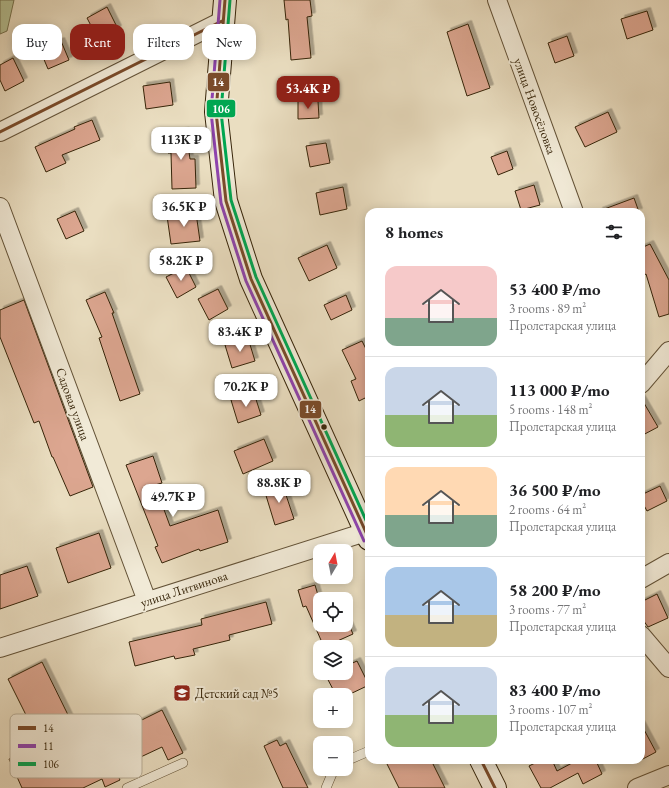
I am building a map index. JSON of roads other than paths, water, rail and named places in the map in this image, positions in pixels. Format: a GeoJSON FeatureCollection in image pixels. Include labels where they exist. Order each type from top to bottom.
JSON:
{"type":"FeatureCollection","features":[{"type":"Feature","properties":{"kind":"main road"},"geometry":{"type":"LineString","coordinates":[[225,0],[222,21],[216,112],[226,201],[251,279],[365,527]]}},
{"type":"Feature","properties":{"kind":"main road"},"geometry":{"type":"LineString","coordinates":[[483,764],[495,788]]}},
{"type":"Feature","properties":{"kind":"street","name":"улица Новосёловка"},"geometry":{"type":"LineString","coordinates":[[497,0],[573,208]]}},
{"type":"Feature","properties":{"kind":"street"},"geometry":{"type":"LineString","coordinates":[[0,132],[222,21]]}},
{"type":"Feature","properties":{"kind":"street","name":"Садовая улица"},"geometry":{"type":"LineString","coordinates":[[0,207],[147,601]]}},
{"type":"Feature","properties":{"kind":"street"},"geometry":{"type":"LineString","coordinates":[[645,375],[669,351]]}},
{"type":"Feature","properties":{"kind":"street","name":"улица Литвинова"},"geometry":{"type":"LineString","coordinates":[[0,648],[147,601],[365,535]]}},
{"type":"Feature","properties":{"kind":"street"},"geometry":{"type":"LineString","coordinates":[[645,577],[669,562]]}},
{"type":"Feature","properties":{"kind":"street"},"geometry":{"type":"LineString","coordinates":[[645,640],[669,668]]}},
{"type":"Feature","properties":{"kind":"street"},"geometry":{"type":"LineString","coordinates":[[637,788],[669,775]]}},
{"type":"Feature","properties":{"kind":"lane"},"geometry":{"type":"LineString","coordinates":[[353,758],[365,753]]}},
{"type":"Feature","properties":{"kind":"lane"},"geometry":{"type":"LineString","coordinates":[[127,788],[183,763]]}},
{"type":"Feature","properties":{"kind":"lane"},"geometry":{"type":"LineString","coordinates":[[326,788],[331,776]]}},
{"type":"Feature","properties":{"kind":"place","name":"Детский сад №5"},"geometry":{"type":"Point","coordinates":[182,693]}}]}
